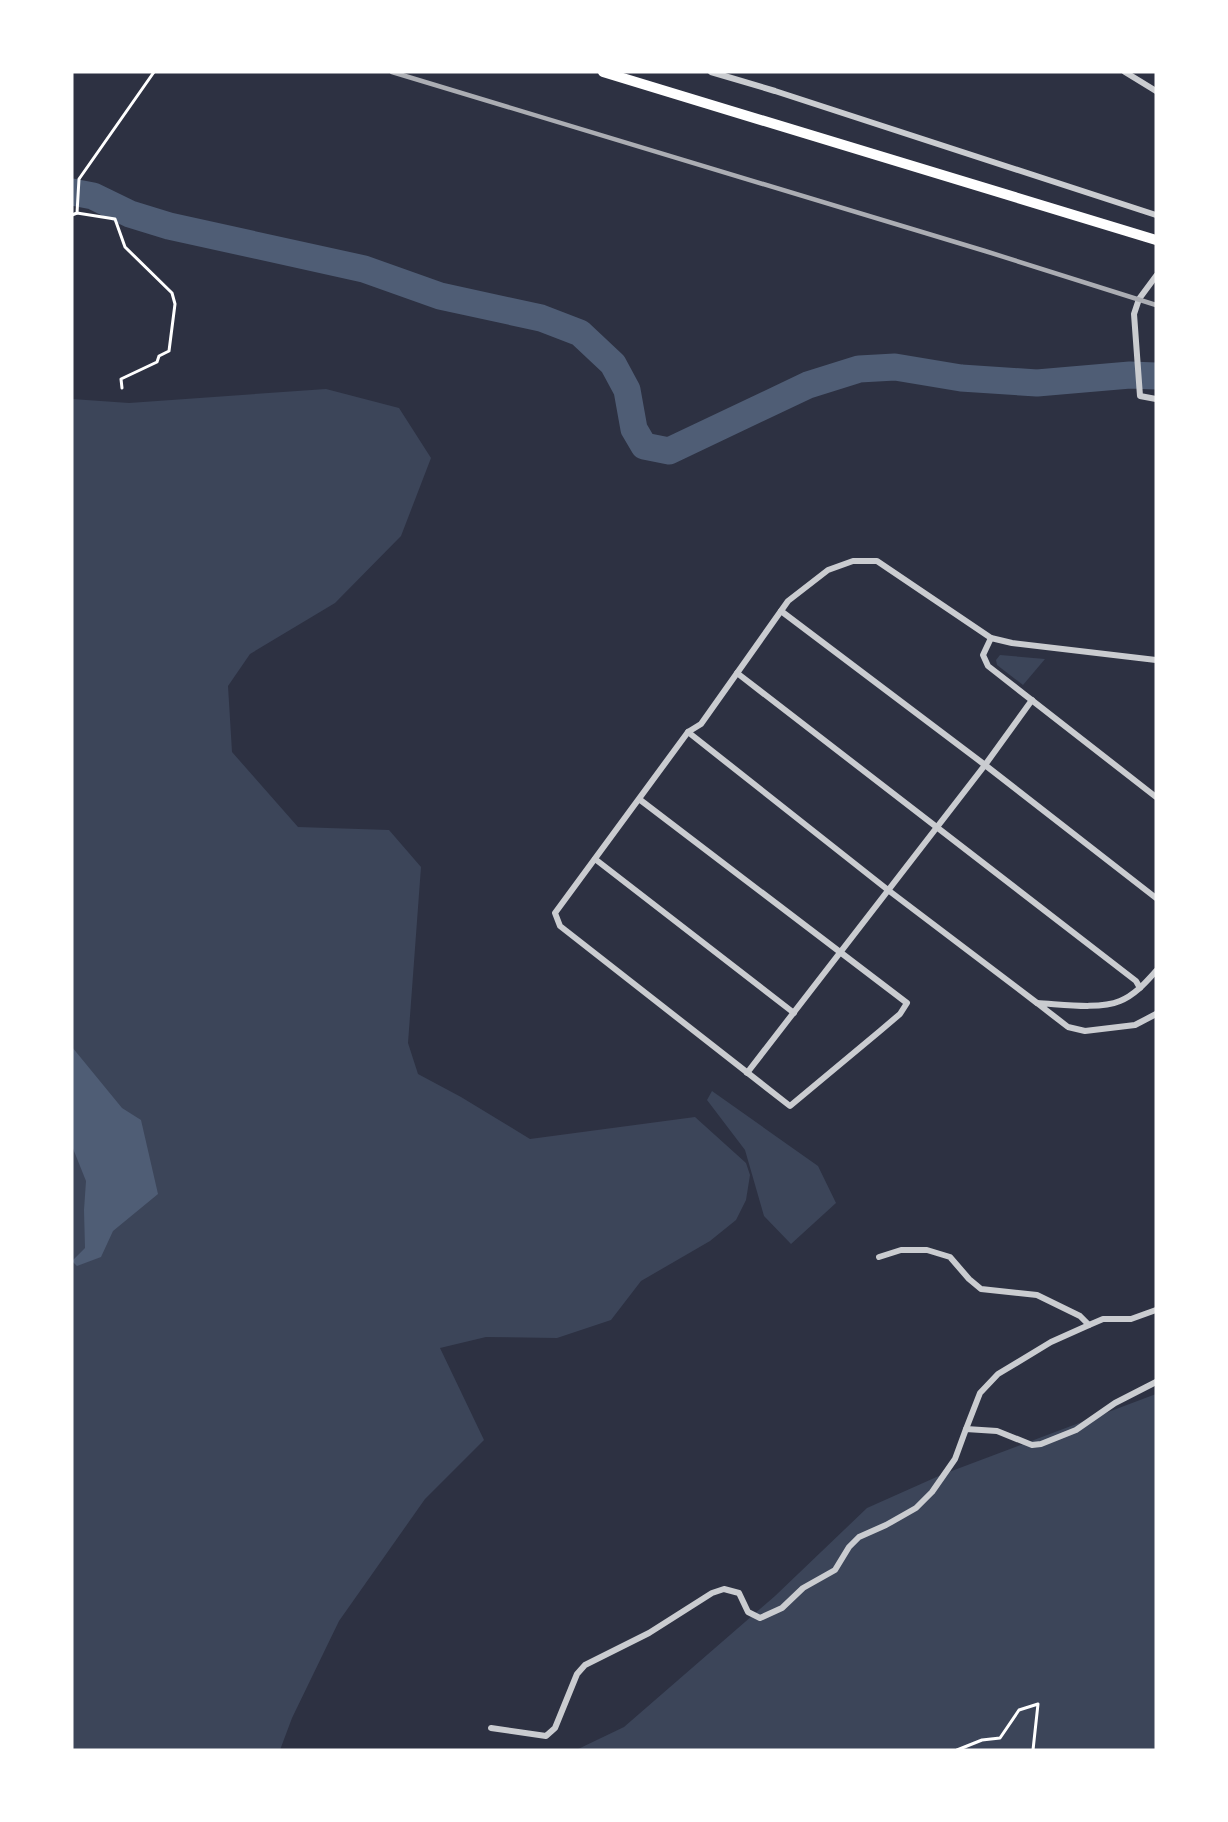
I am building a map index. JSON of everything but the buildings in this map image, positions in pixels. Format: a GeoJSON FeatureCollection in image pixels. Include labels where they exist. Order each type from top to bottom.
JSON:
{"type":"FeatureCollection","features":[{"type":"Feature","properties":{"kind":"highway"},"geometry":{"type":"LineString","coordinates":[[603,72],[1156,240]]}},
{"type":"Feature","properties":{"kind":"street"},"geometry":{"type":"LineString","coordinates":[[711,72],[1156,215]]}},
{"type":"Feature","properties":{"kind":"street"},"geometry":{"type":"LineString","coordinates":[[1125,72],[1156,91]]}},
{"type":"Feature","properties":{"kind":"street"},"geometry":{"type":"LineString","coordinates":[[1156,276],[1135,306],[1134,314],[1140,396],[1156,399]]}},
{"type":"Feature","properties":{"kind":"street"},"geometry":{"type":"LineString","coordinates":[[639,799],[907,1003],[900,1014],[790,1106],[560,926],[555,913],[688,732],[701,723],[788,601],[828,570],[853,561],[877,561],[992,638],[1012,643],[1156,660]]}},
{"type":"Feature","properties":{"kind":"street"},"geometry":{"type":"LineString","coordinates":[[781,610],[1156,898]]}},
{"type":"Feature","properties":{"kind":"street"},"geometry":{"type":"LineString","coordinates":[[992,638],[983,655],[988,666],[1156,797]]}},
{"type":"Feature","properties":{"kind":"street"},"geometry":{"type":"LineString","coordinates":[[737,673],[1136,981],[1140,988]]}},
{"type":"Feature","properties":{"kind":"street"},"geometry":{"type":"LineString","coordinates":[[747,1073],[985,765],[1032,700]]}},
{"type":"Feature","properties":{"kind":"street"},"geometry":{"type":"LineString","coordinates":[[688,732],[888,890],[1068,1027],[1085,1031],[1136,1025],[1156,1014]]}},
{"type":"Feature","properties":{"kind":"street"},"geometry":{"type":"LineString","coordinates":[[595,859],[794,1013]]}},
{"type":"Feature","properties":{"kind":"street"},"geometry":{"type":"LineString","coordinates":[[1037,1003],[1089,1006],[1120,1001],[1140,988],[1156,971]]}},
{"type":"Feature","properties":{"kind":"street"},"geometry":{"type":"LineString","coordinates":[[879,1257],[901,1250],[927,1250],[950,1257],[981,1289],[1037,1295],[1080,1316],[1089,1325]]}},
{"type":"Feature","properties":{"kind":"street"},"geometry":{"type":"LineString","coordinates":[[491,1728],[546,1736],[555,1728],[577,1674],[585,1665],[649,1633],[712,1593],[724,1589],[739,1593],[748,1612],[760,1618],[782,1608],[803,1588],[835,1570],[849,1546],[859,1537],[916,1508],[932,1492],[955,1459],[980,1393],[998,1374],[1051,1342],[1103,1319],[1131,1319],[1156,1310]]}},
{"type":"Feature","properties":{"kind":"street"},"geometry":{"type":"LineString","coordinates":[[966,1430],[997,1431],[1032,1445],[1041,1444],[1076,1430],[1115,1403],[1156,1382]]}},
{"type":"Feature","properties":{"kind":"path"},"geometry":{"type":"LineString","coordinates":[[122,388],[121,379],[157,362],[159,356],[169,351],[175,304],[172,293],[125,247],[115,219],[74,214],[79,179],[154,72]]}},
{"type":"Feature","properties":{"kind":"path"},"geometry":{"type":"LineString","coordinates":[[957,1750],[982,1740],[1000,1738],[1019,1710],[1038,1704],[1033,1750]]}},
{"type":"Feature","properties":{"kind":"shaded area"},"geometry":{"type":"Polygon","coordinates":[[[326,389],[399,408],[431,458],[401,536],[335,603],[250,654],[228,686],[232,752],[298,827],[389,830],[421,867],[408,1043],[418,1074],[530,1139],[695,1117],[746,1163],[750,1175],[746,1200],[736,1220],[710,1241],[641,1281],[611,1320],[557,1338],[486,1337],[440,1348],[484,1440],[425,1499],[339,1621],[292,1718],[280,1750],[72,1750],[72,399],[129,403],[326,389]]]}},
{"type":"Feature","properties":{"kind":"shaded area"},"geometry":{"type":"Polygon","coordinates":[[[1000,655],[1045,659],[1023,685],[997,665],[996,660],[1000,655]]]}},
{"type":"Feature","properties":{"kind":"shaded area"},"geometry":{"type":"Polygon","coordinates":[[[72,1047],[122,1108],[141,1120],[158,1194],[113,1231],[101,1257],[77,1266],[72,1261],[85,1248],[86,1181],[72,1146],[72,1047]]]}},
{"type":"Feature","properties":{"kind":"shaded area"},"geometry":{"type":"Polygon","coordinates":[[[712,1091],[818,1166],[836,1203],[791,1244],[764,1216],[745,1150],[707,1100],[712,1091]]]}},
{"type":"Feature","properties":{"kind":"shaded area"},"geometry":{"type":"Polygon","coordinates":[[[1156,1394],[1156,1750],[576,1750],[624,1727],[775,1596],[867,1508],[941,1475],[1156,1394]]]}},
{"type":"Feature","properties":{"kind":"waterway"},"geometry":{"type":"LineString","coordinates":[[72,192],[93,196],[130,214],[169,226],[364,269],[440,296],[541,318],[580,333],[613,364],[627,390],[634,429],[644,446],[669,451],[808,385],[859,369],[895,367],[961,378],[1037,383],[1130,375],[1156,376]]}},
{"type":"Feature","properties":{"kind":"railway"},"geometry":{"type":"LineString","coordinates":[[392,72],[1156,305]]}}]}
